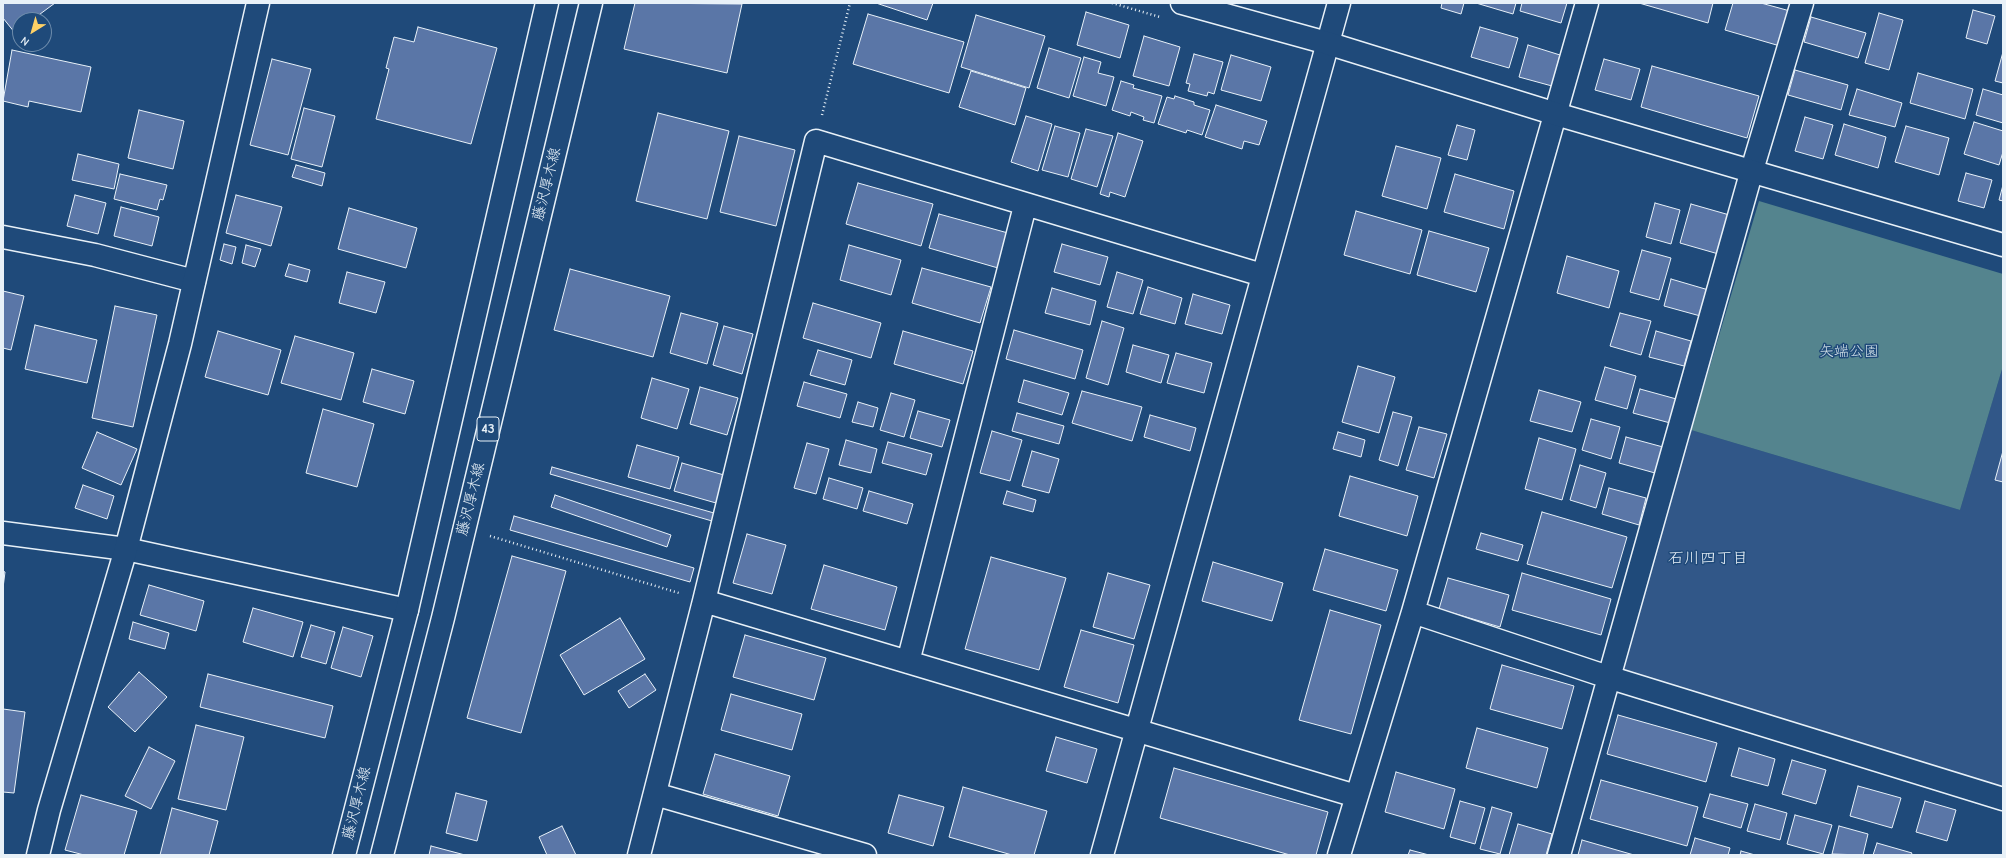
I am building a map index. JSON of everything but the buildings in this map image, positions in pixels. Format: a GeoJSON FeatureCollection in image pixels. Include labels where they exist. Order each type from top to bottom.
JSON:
{"type":"FeatureCollection","features":[{"type":"Feature","properties":{"kind":"street"},"geometry":{"type":"LineString","coordinates":[[38,855],[51,802],[126,549],[180,344],[258,3]]}},
{"type":"Feature","properties":{"kind":"street","name":"藤沢厚木線"},"geometry":{"type":"LineString","coordinates":[[344,855],[406,610],[547,3]]}},
{"type":"Feature","properties":{"kind":"street","name":"藤沢厚木線"},"geometry":{"type":"LineString","coordinates":[[382,855],[464,529],[591,3]]}},
{"type":"Feature","properties":{"kind":"street"},"geometry":{"type":"LineString","coordinates":[[1182,3],[1328,43],[1556,114],[1752,170],[2003,245]]}},
{"type":"Feature","properties":{"kind":"street"},"geometry":{"type":"LineString","coordinates":[[1102,855],[1262,275],[1339,3]]}},
{"type":"Feature","properties":{"kind":"street"},"geometry":{"type":"LineString","coordinates":[[1339,855],[1413,612],[1587,3]]}},
{"type":"Feature","properties":{"kind":"street"},"geometry":{"type":"LineString","coordinates":[[1559,855],[1752,170],[1802,3]]}},
{"type":"Feature","properties":{"kind":"street"},"geometry":{"type":"LineString","coordinates":[[639,855],[704,601],[816,141],[1025,206],[1262,275]]}},
{"type":"Feature","properties":{"kind":"street"},"geometry":{"type":"LineString","coordinates":[[908,662],[1025,206]]}},
{"type":"Feature","properties":{"kind":"street"},"geometry":{"type":"LineString","coordinates":[[3,237],[95,255],[194,281]]}},
{"type":"Feature","properties":{"kind":"street"},"geometry":{"type":"LineString","coordinates":[[3,533],[126,549],[406,610]]}},
{"type":"Feature","properties":{"kind":"street"},"geometry":{"type":"LineString","coordinates":[[704,601],[1356,796]]}},
{"type":"Feature","properties":{"kind":"street"},"geometry":{"type":"LineString","coordinates":[[1413,612],[1608,677],[2003,799]]}},
{"type":"Feature","properties":{"kind":"street"},"geometry":{"type":"LineString","coordinates":[[655,794],[865,855]]}},
{"type":"Feature","properties":{"kind":"path"},"geometry":{"type":"LineString","coordinates":[[816,141],[850,3]]}},
{"type":"Feature","properties":{"kind":"path"},"geometry":{"type":"LineString","coordinates":[[1112,3],[1165,18]]}},
{"type":"Feature","properties":{"kind":"path"},"geometry":{"type":"LineString","coordinates":[[464,529],[704,601]]}},
{"type":"Feature","properties":{"kind":"shaded area"},"geometry":{"type":"Polygon","coordinates":[[[2003,366],[2003,791],[1620,674],[1691,430],[1960,510],[2003,366]]]}},
{"type":"Feature","properties":{"kind":"green space","name":"矢端公園"},"geometry":{"type":"Polygon","coordinates":[[[1759,201],[2003,274],[2003,366],[1960,510],[1691,430],[1759,201]]]}},
{"type":"Feature","properties":{"kind":"district","name":"石川四丁目"},"geometry":{"type":"Point","coordinates":[1708,558]}}]}
